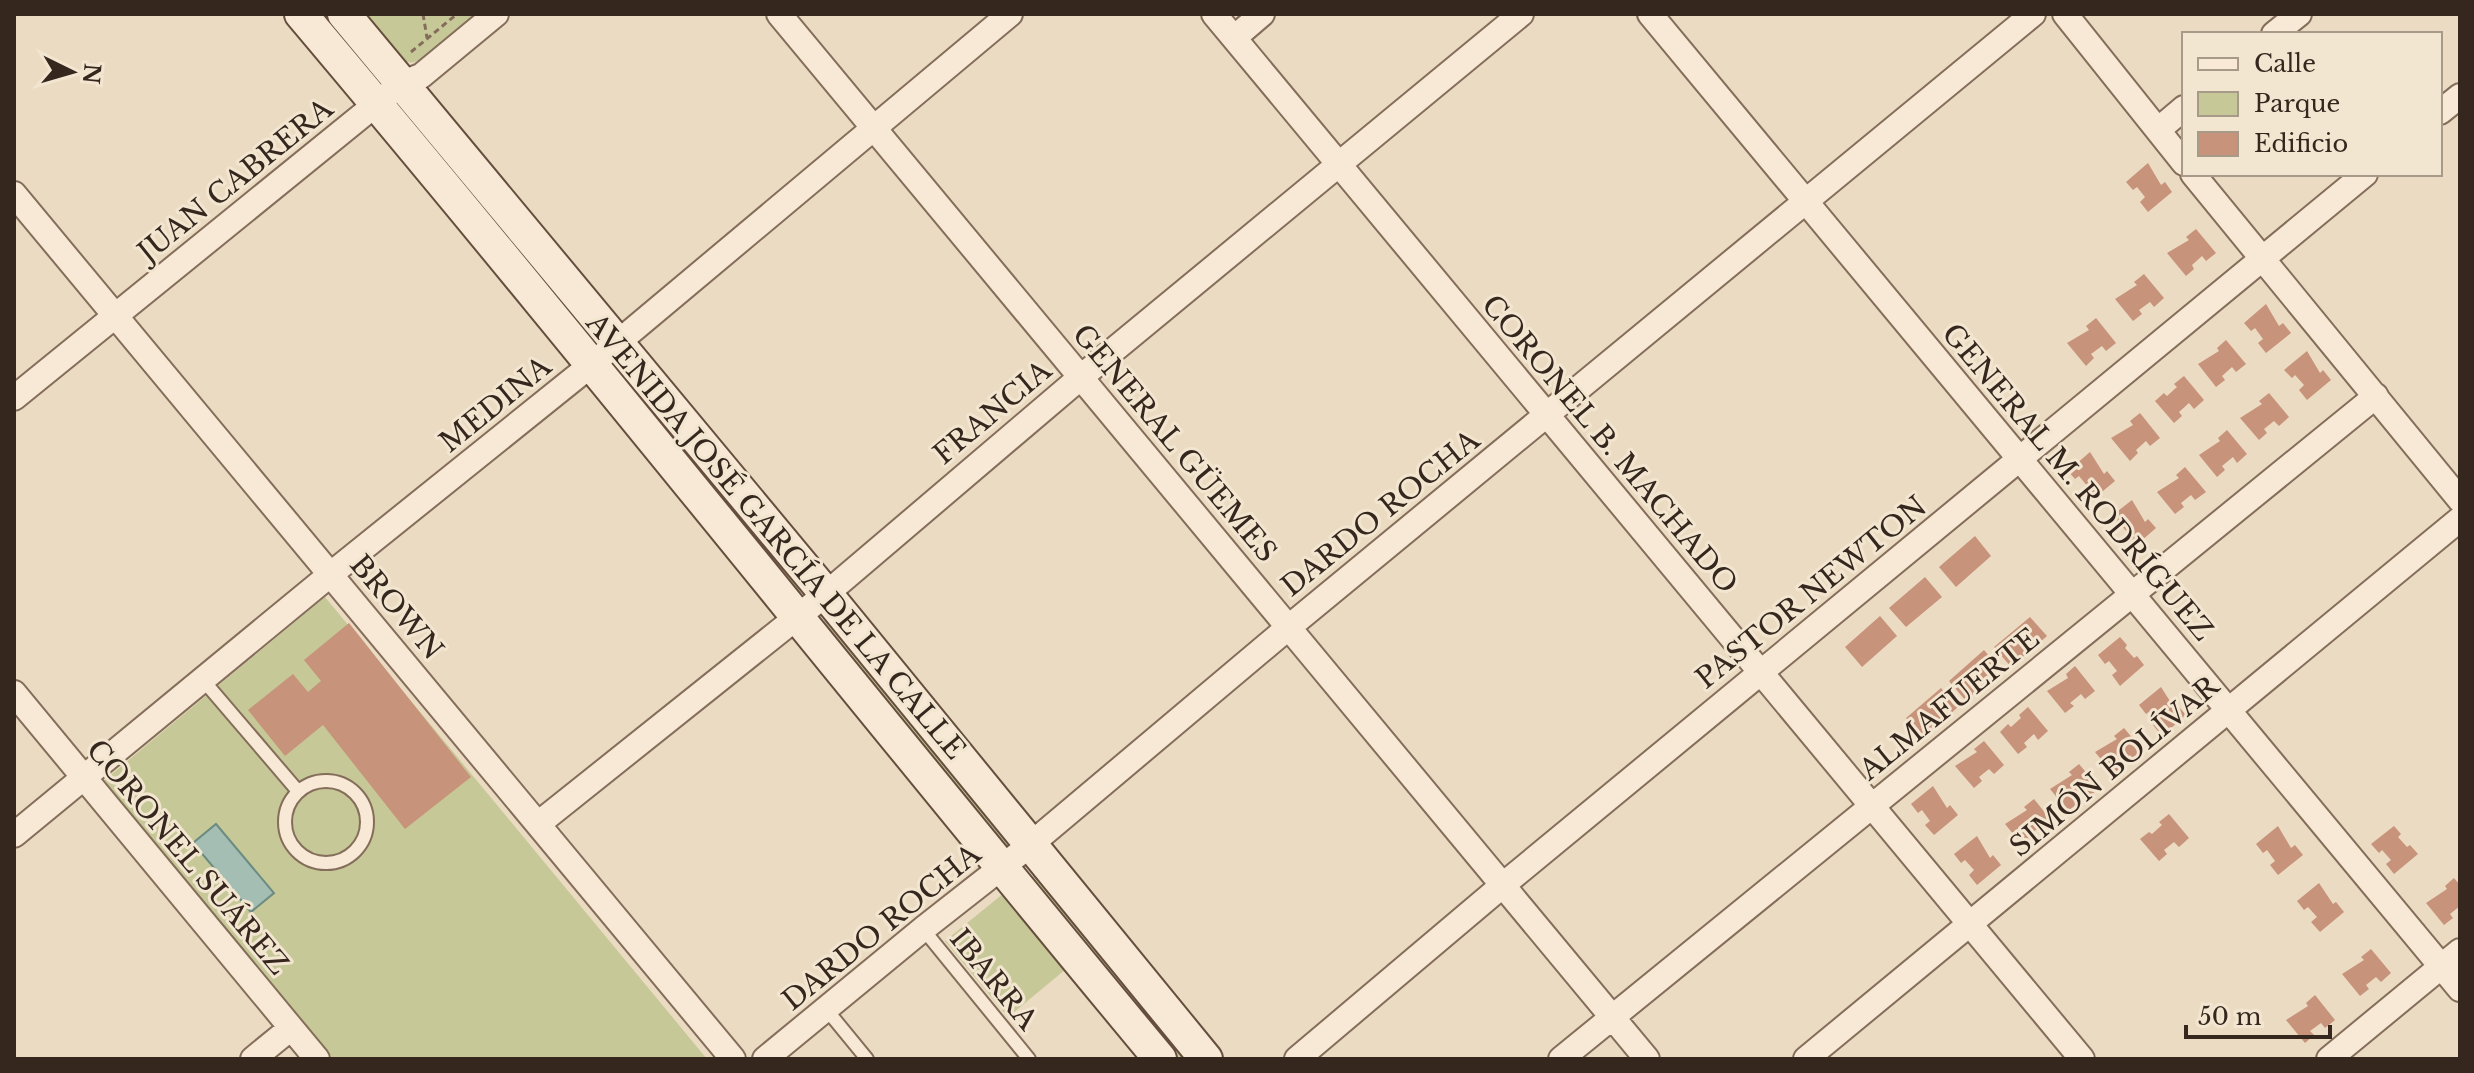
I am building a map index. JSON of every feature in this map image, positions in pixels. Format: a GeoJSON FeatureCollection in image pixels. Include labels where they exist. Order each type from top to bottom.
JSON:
{"type":"FeatureCollection","features":[{"type":"Feature","properties":{"kind":"main road","name":"AVENIDA JOSÉ GARCÍA DE LA CALLE"},"geometry":{"type":"LineString","coordinates":[[301,14],[1160,1059]]}},
{"type":"Feature","properties":{"kind":"main road","name":"AVENIDA JOSÉ GARCÍA DE LA CALLE"},"geometry":{"type":"LineString","coordinates":[[344,14],[826,594],[1206,1059]]}},
{"type":"Feature","properties":{"kind":"street","name":"JUAN CABRERA"},"geometry":{"type":"LineString","coordinates":[[14,398],[377,104],[396,76],[421,76],[496,14]]}},
{"type":"Feature","properties":{"kind":"street","name":"GENERAL GÜEMES"},"geometry":{"type":"LineString","coordinates":[[779,14],[1647,1059]]}},
{"type":"Feature","properties":{"kind":"street","name":"MEDINA"},"geometry":{"type":"LineString","coordinates":[[14,835],[591,365],[1010,14]]}},
{"type":"Feature","properties":{"kind":"street","name":"CORONEL B. MACHADO"},"geometry":{"type":"LineString","coordinates":[[1214,14],[2081,1059]]}},
{"type":"Feature","properties":{"kind":"street"},"geometry":{"type":"LineString","coordinates":[[1234,38],[1262,14]]}},
{"type":"Feature","properties":{"kind":"street","name":"FRANCIA"},"geometry":{"type":"LineString","coordinates":[[538,824],[826,594],[1081,377],[1521,14]]}},
{"type":"Feature","properties":{"kind":"street","name":"GENERAL M. RODRÍGUEZ"},"geometry":{"type":"LineString","coordinates":[[1650,14],[2228,711],[2451,959],[2460,989]]}},
{"type":"Feature","properties":{"kind":"street","name":"DARDO ROCHA"},"geometry":{"type":"LineString","coordinates":[[765,1059],[1030,845],[1289,627],[2033,14]]}},
{"type":"Feature","properties":{"kind":"street"},"geometry":{"type":"LineString","coordinates":[[2065,14],[2182,160]]}},
{"type":"Feature","properties":{"kind":"street"},"geometry":{"type":"LineString","coordinates":[[2276,32],[2299,14]]}},
{"type":"Feature","properties":{"kind":"street"},"geometry":{"type":"LineString","coordinates":[[2442,110],[2460,96]]}},
{"type":"Feature","properties":{"kind":"street"},"geometry":{"type":"LineString","coordinates":[[2158,130],[2182,110]]}},
{"type":"Feature","properties":{"kind":"street"},"geometry":{"type":"LineString","coordinates":[[2195,176],[2460,500]]}},
{"type":"Feature","properties":{"kind":"street","name":"PASTOR NEWTON"},"geometry":{"type":"LineString","coordinates":[[1297,1059],[1503,885],[2363,176]]}},
{"type":"Feature","properties":{"kind":"street","name":"BROWN"},"geometry":{"type":"LineString","coordinates":[[14,194],[733,1059]]}},
{"type":"Feature","properties":{"kind":"street","name":"ALMAFUERTE"},"geometry":{"type":"LineString","coordinates":[[1561,1059],[2376,396]]}},
{"type":"Feature","properties":{"kind":"street","name":"SIMÓN BOLÍVAR"},"geometry":{"type":"LineString","coordinates":[[1806,1059],[2460,519]]}},
{"type":"Feature","properties":{"kind":"street","name":"CORONEL SUÁREZ"},"geometry":{"type":"LineString","coordinates":[[14,693],[317,1059]]}},
{"type":"Feature","properties":{"kind":"street"},"geometry":{"type":"LineString","coordinates":[[2329,1059],[2451,959]]}},
{"type":"Feature","properties":{"kind":"street"},"geometry":{"type":"LineString","coordinates":[[253,1059],[291,1028]]}},
{"type":"Feature","properties":{"kind":"lane"},"geometry":{"type":"LineString","coordinates":[[203,680],[297,790]]}},
{"type":"Feature","properties":{"kind":"lane"},"geometry":{"type":"LineString","coordinates":[[325,779],[348,786],[362,800],[367,828],[356,852],[339,862],[316,863],[296,853],[284,833],[287,803],[297,790],[325,779]]}},
{"type":"Feature","properties":{"kind":"lane","name":"IBARRA"},"geometry":{"type":"LineString","coordinates":[[923,929],[1029,1059]]}},
{"type":"Feature","properties":{"kind":"lane"},"geometry":{"type":"LineString","coordinates":[[826,1009],[867,1059]]}},
{"type":"Feature","properties":{"kind":"path"},"geometry":{"type":"LineString","coordinates":[[423,14],[427,39]]}},
{"type":"Feature","properties":{"kind":"path"},"geometry":{"type":"LineString","coordinates":[[396,76],[427,39],[457,14]]}},
{"type":"Feature","properties":{"kind":"green space"},"geometry":{"type":"Polygon","coordinates":[[[359,14],[476,14],[423,58],[410,62],[400,60],[359,14]]]}},
{"type":"Feature","properties":{"kind":"green space"},"geometry":{"type":"Polygon","coordinates":[[[622,362],[810,585],[796,597],[608,373],[622,362]]]}},
{"type":"Feature","properties":{"kind":"green space"},"geometry":{"type":"Polygon","coordinates":[[[325,597],[707,1059],[329,1059],[101,783],[325,597]]]}},
{"type":"Feature","properties":{"kind":"green space"},"geometry":{"type":"Polygon","coordinates":[[[832,615],[1017,841],[1003,853],[818,626],[832,615]]]}},
{"type":"Feature","properties":{"kind":"green space"},"geometry":{"type":"Polygon","coordinates":[[[1041,870],[1195,1059],[1172,1059],[1027,881],[1041,870]]]}},
{"type":"Feature","properties":{"kind":"green space"},"geometry":{"type":"Polygon","coordinates":[[[1004,893],[1066,969],[1008,1017],[945,941],[1004,893]]]}},
{"type":"Feature","properties":{"kind":"shaded area"},"geometry":{"type":"Polygon","coordinates":[[[216,824],[274,893],[251,912],[193,843],[216,824]]]}},
{"type":"Feature","properties":{"kind":"building"},"geometry":{"type":"Polygon","coordinates":[[[2148,163],[2161,185],[2165,182],[2172,192],[2148,212],[2140,202],[2145,197],[2137,187],[2133,190],[2126,182],[2148,163]]]}},
{"type":"Feature","properties":{"kind":"building"},"geometry":{"type":"Polygon","coordinates":[[[2196,229],[2216,253],[2206,261],[2202,256],[2186,276],[2167,253],[2189,240],[2186,237],[2196,229]]]}},
{"type":"Feature","properties":{"kind":"building"},"geometry":{"type":"Polygon","coordinates":[[[2144,274],[2164,298],[2154,307],[2150,302],[2139,310],[2142,314],[2133,321],[2115,299],[2137,285],[2134,282],[2144,274]]]}},
{"type":"Feature","properties":{"kind":"building"},"geometry":{"type":"Polygon","coordinates":[[[2266,304],[2279,326],[2283,323],[2291,333],[2266,353],[2258,343],[2263,339],[2255,328],[2251,331],[2244,323],[2266,304]]]}},
{"type":"Feature","properties":{"kind":"building"},"geometry":{"type":"Polygon","coordinates":[[[2096,318],[2116,343],[2106,351],[2102,346],[2091,354],[2094,358],[2086,366],[2067,343],[2089,330],[2086,326],[2096,318]]]}},
{"type":"Feature","properties":{"kind":"building"},"geometry":{"type":"Polygon","coordinates":[[[2226,340],[2246,364],[2236,372],[2232,367],[2222,376],[2225,380],[2216,387],[2198,364],[2219,351],[2217,348],[2226,340]]]}},
{"type":"Feature","properties":{"kind":"building"},"geometry":{"type":"Polygon","coordinates":[[[2307,351],[2320,373],[2323,370],[2331,380],[2307,400],[2299,390],[2304,385],[2295,375],[2292,378],[2284,370],[2307,351]]]}},
{"type":"Feature","properties":{"kind":"building"},"geometry":{"type":"Polygon","coordinates":[[[2184,376],[2204,400],[2194,409],[2189,403],[2179,412],[2182,416],[2174,423],[2155,401],[2164,393],[2167,396],[2177,387],[2174,384],[2184,376]]]}},
{"type":"Feature","properties":{"kind":"building"},"geometry":{"type":"Polygon","coordinates":[[[2269,393],[2289,417],[2279,426],[2274,421],[2264,429],[2267,433],[2259,440],[2240,418],[2262,404],[2259,401],[2269,393]]]}},
{"type":"Feature","properties":{"kind":"building"},"geometry":{"type":"Polygon","coordinates":[[[2140,413],[2160,438],[2150,446],[2146,441],[2130,461],[2111,438],[2133,425],[2130,421],[2140,413]]]}},
{"type":"Feature","properties":{"kind":"building"},"geometry":{"type":"Polygon","coordinates":[[[2227,430],[2247,454],[2237,463],[2233,457],[2222,466],[2225,470],[2217,477],[2199,455],[2220,441],[2218,438],[2227,430]]]}},
{"type":"Feature","properties":{"kind":"building"},"geometry":{"type":"Polygon","coordinates":[[[2090,452],[2104,474],[2107,471],[2115,481],[2091,501],[2083,491],[2088,487],[2079,476],[2075,479],[2068,471],[2090,452]]]}},
{"type":"Feature","properties":{"kind":"building"},"geometry":{"type":"Polygon","coordinates":[[[2185,467],[2206,492],[2195,500],[2191,495],[2181,503],[2184,507],[2175,514],[2157,492],[2179,478],[2176,475],[2185,467]]]}},
{"type":"Feature","properties":{"kind":"building"},"geometry":{"type":"Polygon","coordinates":[[[2132,500],[2145,522],[2148,519],[2156,528],[2132,549],[2124,538],[2129,534],[2120,524],[2116,527],[2109,518],[2132,500]]]}},
{"type":"Feature","properties":{"kind":"building"},"geometry":{"type":"Polygon","coordinates":[[[1975,536],[1991,556],[1956,587],[1939,567],[1975,536]]]}},
{"type":"Feature","properties":{"kind":"building"},"geometry":{"type":"Polygon","coordinates":[[[1925,577],[1942,597],[1906,627],[1889,608],[1925,577]]]}},
{"type":"Feature","properties":{"kind":"building"},"geometry":{"type":"Polygon","coordinates":[[[1880,616],[1897,636],[1862,667],[1845,647],[1880,616]]]}},
{"type":"Feature","properties":{"kind":"building"},"geometry":{"type":"Polygon","coordinates":[[[2030,617],[2047,636],[2011,667],[1994,647],[2030,617]]]}},
{"type":"Feature","properties":{"kind":"building"},"geometry":{"type":"Polygon","coordinates":[[[349,623],[471,777],[405,829],[323,725],[285,756],[248,710],[293,674],[308,692],[321,681],[304,660],[349,623]]]}},
{"type":"Feature","properties":{"kind":"building"},"geometry":{"type":"Polygon","coordinates":[[[2120,637],[2127,645],[2125,648],[2144,665],[2120,686],[2112,675],[2117,671],[2109,661],[2105,664],[2098,655],[2120,637]]]}},
{"type":"Feature","properties":{"kind":"building"},"geometry":{"type":"Polygon","coordinates":[[[1984,650],[2001,670],[1966,701],[1949,681],[1984,650]]]}},
{"type":"Feature","properties":{"kind":"building"},"geometry":{"type":"Polygon","coordinates":[[[2075,666],[2095,691],[2085,699],[2081,694],[2070,703],[2074,706],[2065,713],[2047,691],[2068,678],[2066,674],[2075,666]]]}},
{"type":"Feature","properties":{"kind":"building"},"geometry":{"type":"Polygon","coordinates":[[[2161,687],[2175,709],[2178,706],[2186,715],[2162,736],[2153,725],[2158,721],[2150,711],[2146,714],[2139,705],[2161,687]]]}},
{"type":"Feature","properties":{"kind":"building"},"geometry":{"type":"Polygon","coordinates":[[[1941,688],[1958,707],[1923,738],[1906,718],[1941,688]]]}},
{"type":"Feature","properties":{"kind":"building"},"geometry":{"type":"Polygon","coordinates":[[[2028,707],[2048,731],[2038,740],[2034,734],[2024,743],[2027,747],[2018,754],[2000,732],[2008,724],[2011,727],[2028,707]]]}},
{"type":"Feature","properties":{"kind":"building"},"geometry":{"type":"Polygon","coordinates":[[[2124,728],[2144,752],[2134,760],[2130,755],[2119,764],[2122,768],[2114,775],[2095,752],[2117,739],[2114,736],[2124,728]]]}},
{"type":"Feature","properties":{"kind":"building"},"geometry":{"type":"Polygon","coordinates":[[[1984,741],[2004,765],[1994,774],[1989,769],[1979,777],[1982,781],[1974,788],[1955,766],[1977,752],[1974,749],[1984,741]]]}},
{"type":"Feature","properties":{"kind":"building"},"geometry":{"type":"Polygon","coordinates":[[[2079,764],[2099,788],[2089,797],[2084,791],[2074,800],[2077,804],[2068,811],[2050,789],[2072,775],[2069,772],[2079,764]]]}},
{"type":"Feature","properties":{"kind":"building"},"geometry":{"type":"Polygon","coordinates":[[[1933,786],[1947,808],[1950,805],[1958,815],[1934,835],[1925,825],[1930,821],[1922,810],[1918,813],[1911,804],[1933,786]]]}},
{"type":"Feature","properties":{"kind":"building"},"geometry":{"type":"Polygon","coordinates":[[[2034,799],[2054,824],[2044,832],[2040,827],[2029,835],[2032,839],[2023,846],[2005,824],[2027,810],[2024,807],[2034,799]]]}},
{"type":"Feature","properties":{"kind":"building"},"geometry":{"type":"Polygon","coordinates":[[[2169,814],[2189,838],[2179,847],[2174,842],[2164,850],[2167,854],[2159,861],[2140,839],[2149,832],[2152,834],[2162,825],[2159,822],[2169,814]]]}},
{"type":"Feature","properties":{"kind":"building"},"geometry":{"type":"Polygon","coordinates":[[[2278,826],[2291,848],[2295,845],[2303,855],[2278,875],[2270,865],[2275,861],[2267,850],[2263,853],[2256,844],[2278,826]]]}},
{"type":"Feature","properties":{"kind":"building"},"geometry":{"type":"Polygon","coordinates":[[[2394,826],[2401,834],[2398,837],[2418,854],[2394,874],[2386,864],[2391,860],[2371,844],[2394,826]]]}},
{"type":"Feature","properties":{"kind":"building"},"geometry":{"type":"Polygon","coordinates":[[[1977,836],[1990,858],[1993,855],[2001,865],[1977,885],[1969,875],[1974,870],[1965,860],[1961,863],[1954,854],[1977,836]]]}},
{"type":"Feature","properties":{"kind":"building"},"geometry":{"type":"Polygon","coordinates":[[[2454,878],[2460,885],[2460,906],[2450,914],[2453,918],[2444,925],[2426,903],[2447,889],[2445,886],[2454,878]]]}},
{"type":"Feature","properties":{"kind":"building"},"geometry":{"type":"Polygon","coordinates":[[[2319,883],[2333,904],[2336,902],[2344,912],[2320,932],[2311,922],[2317,917],[2308,907],[2304,910],[2297,901],[2319,883]]]}},
{"type":"Feature","properties":{"kind":"building"},"geometry":{"type":"Polygon","coordinates":[[[2371,949],[2391,973],[2381,982],[2376,977],[2366,985],[2369,989],[2360,996],[2342,974],[2364,960],[2361,957],[2371,949]]]}},
{"type":"Feature","properties":{"kind":"building"},"geometry":{"type":"Polygon","coordinates":[[[2315,995],[2335,1020],[2325,1028],[2321,1023],[2310,1031],[2314,1035],[2305,1043],[2286,1020],[2308,1006],[2306,1003],[2315,995]]]}}]}
